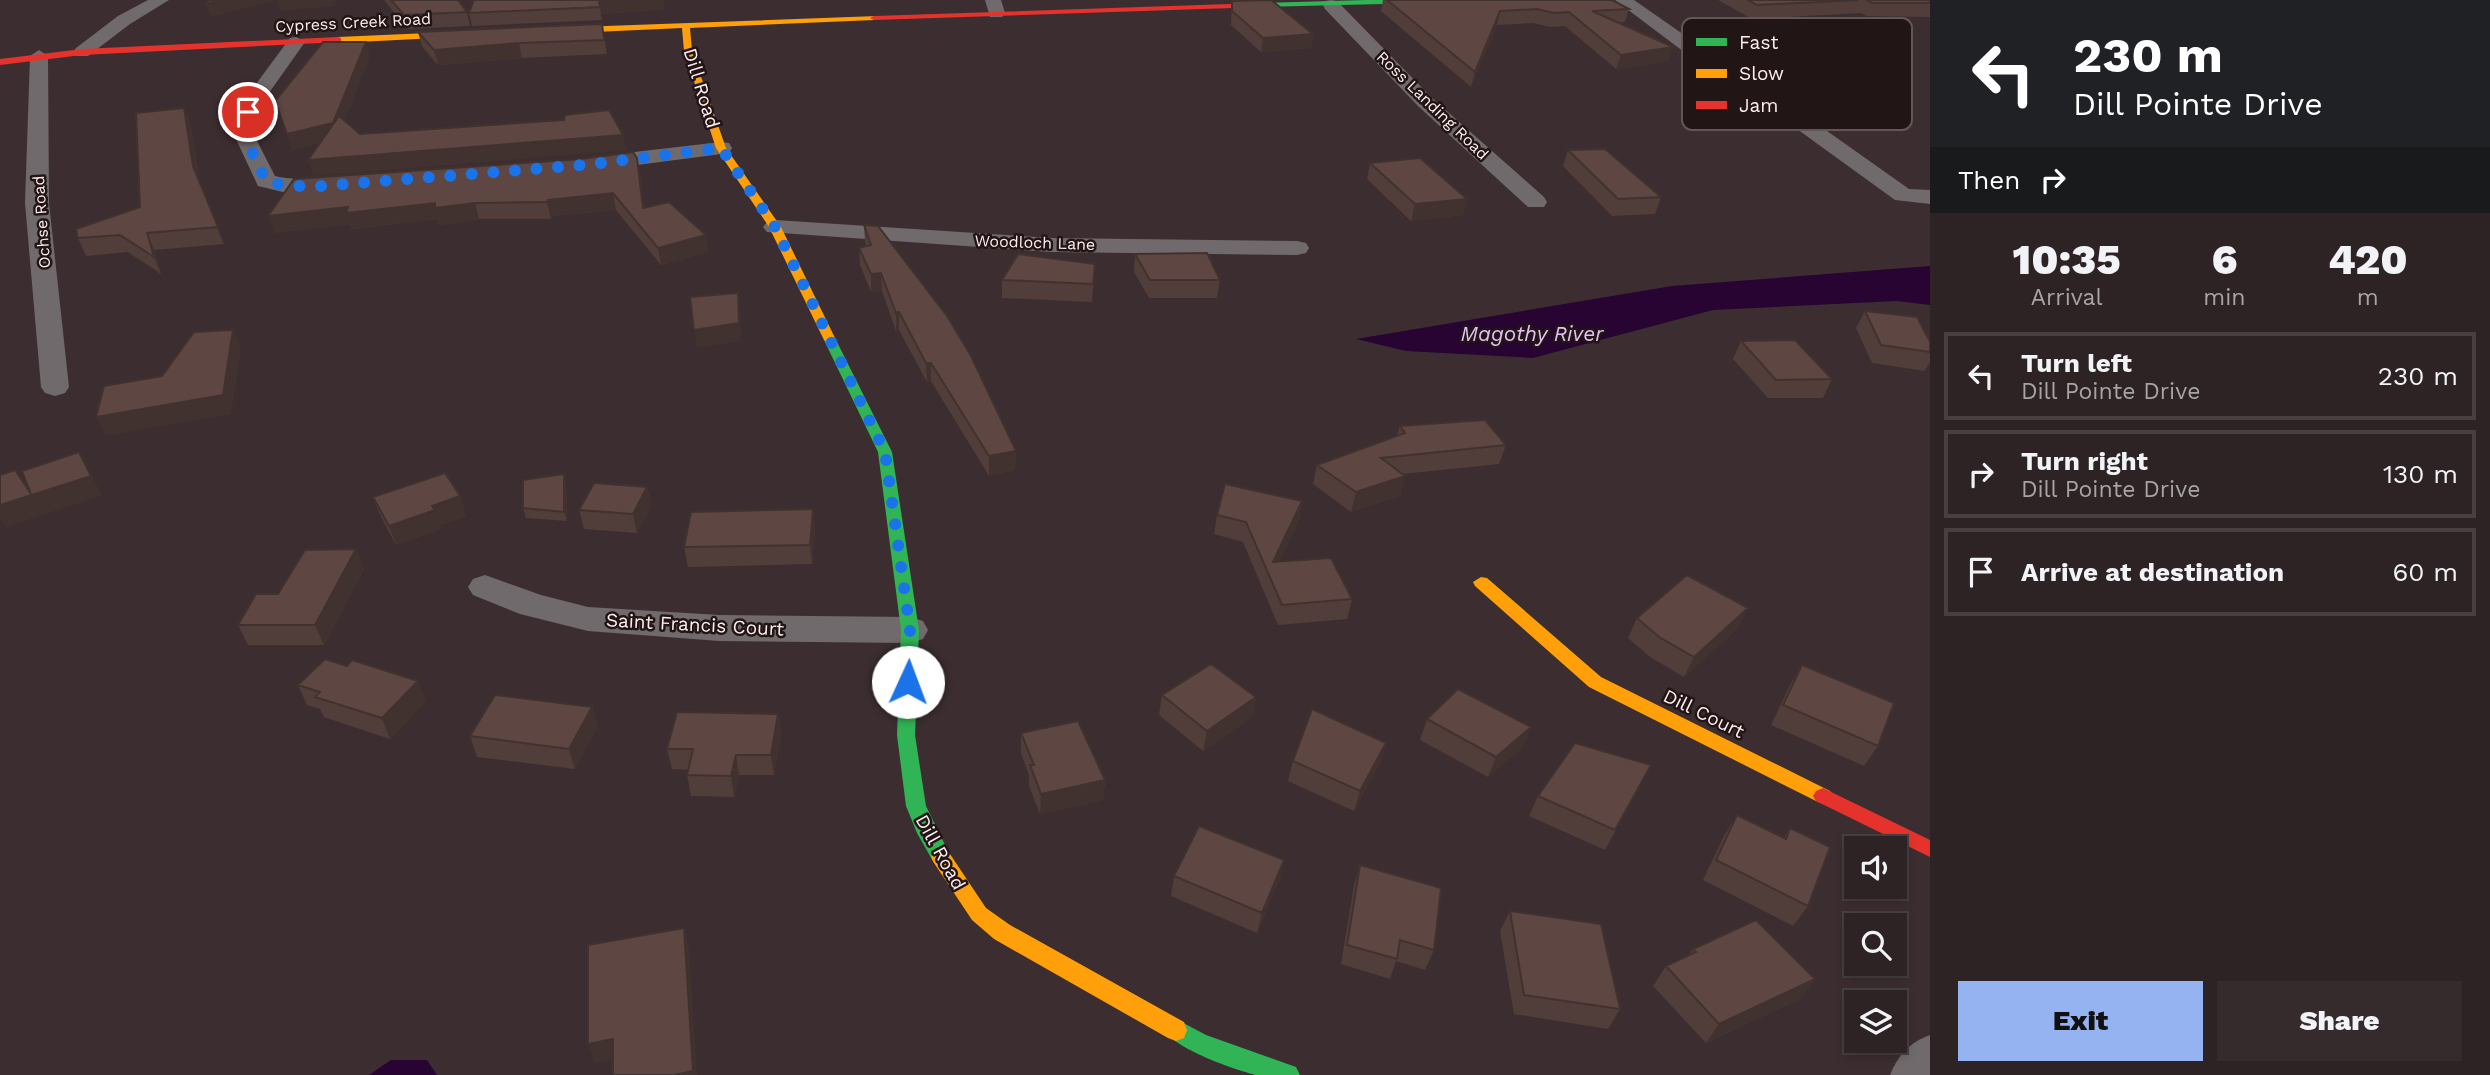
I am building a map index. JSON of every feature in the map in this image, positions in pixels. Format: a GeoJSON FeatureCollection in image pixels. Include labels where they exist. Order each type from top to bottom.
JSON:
{"type":"FeatureCollection","features":[{"type":"Feature","properties":{"kind":"street"},"geometry":{"type":"LineString","coordinates":[[82,52],[124,20],[161,0]]}},
{"type":"Feature","properties":{"kind":"street"},"geometry":{"type":"LineString","coordinates":[[533,31],[994,7],[1134,4],[1331,5],[1464,0]]}},
{"type":"Feature","properties":{"kind":"street"},"geometry":{"type":"LineString","coordinates":[[1623,0],[1682,42]]}},
{"type":"Feature","properties":{"kind":"street","name":"Ross Landing Road"},"geometry":{"type":"LineString","coordinates":[[1331,5],[1425,102],[1536,202]]}},
{"type":"Feature","properties":{"kind":"street","name":"Dill Road"},"geometry":{"type":"LineString","coordinates":[[686,24],[688,51],[721,148],[775,227],[885,452],[910,630],[906,735],[916,806],[927,833],[959,887],[979,914],[1002,932],[1199,1043],[1288,1075]]}},
{"type":"Feature","properties":{"kind":"street","name":"Cypress Creek Road"},"geometry":{"type":"LineString","coordinates":[[0,61],[82,52],[495,33]]}},
{"type":"Feature","properties":{"kind":"street"},"geometry":{"type":"LineString","coordinates":[[296,42],[249,107],[245,137],[266,181],[287,186],[352,183]]}},
{"type":"Feature","properties":{"kind":"street","name":"Ochse Road"},"geometry":{"type":"LineString","coordinates":[[40,56],[37,203],[55,387]]}},
{"type":"Feature","properties":{"kind":"street"},"geometry":{"type":"LineString","coordinates":[[1812,130],[1903,195],[1930,197]]}},
{"type":"Feature","properties":{"kind":"street"},"geometry":{"type":"LineString","coordinates":[[573,166],[721,148]]}},
{"type":"Feature","properties":{"kind":"street","name":"Woodloch Lane"},"geometry":{"type":"LineString","coordinates":[[775,227],[1051,245],[1297,248]]}},
{"type":"Feature","properties":{"kind":"street","name":"Dill Court"},"geometry":{"type":"LineString","coordinates":[[1481,582],[1595,682],[1930,849]]}},
{"type":"Feature","properties":{"kind":"street","name":"Saint Francis Court"},"geometry":{"type":"LineString","coordinates":[[485,587],[532,605],[588,619],[719,628],[910,630]]}},
{"type":"Feature","properties":{"kind":"street"},"geometry":{"type":"LineString","coordinates":[[1915,1075],[1930,1058]]}},
{"type":"Feature","properties":{"kind":"water","name":"Magothy River"},"geometry":{"type":"Polygon","coordinates":[[[1930,266],[1930,305],[1897,301],[1713,310],[1533,358],[1406,351],[1356,339],[1672,286],[1930,266]]]}},
{"type":"Feature","properties":{"kind":"water"},"geometry":{"type":"Polygon","coordinates":[[[391,1060],[427,1060],[437,1075],[369,1075],[391,1060]]]}},
{"type":"Feature","properties":{"kind":"building"},"geometry":{"type":"Polygon","coordinates":[[[391,0],[458,0],[467,12],[404,15],[391,0]]]}},
{"type":"Feature","properties":{"kind":"building"},"geometry":{"type":"Polygon","coordinates":[[[474,0],[613,0],[599,1],[600,7],[469,13],[474,0]]]}},
{"type":"Feature","properties":{"kind":"building"},"geometry":{"type":"Polygon","coordinates":[[[1271,0],[1313,34],[1263,38],[1232,11],[1232,1],[1271,0]]]}},
{"type":"Feature","properties":{"kind":"building"},"geometry":{"type":"Polygon","coordinates":[[[1387,0],[1612,0],[1629,9],[1592,11],[1673,47],[1621,55],[1569,12],[1554,13],[1537,9],[1500,11],[1475,72],[1387,0]]]}},
{"type":"Feature","properties":{"kind":"building"},"geometry":{"type":"Polygon","coordinates":[[[1748,0],[1858,0],[1757,5],[1748,0]]]}},
{"type":"Feature","properties":{"kind":"building"},"geometry":{"type":"Polygon","coordinates":[[[1867,0],[1930,0],[1930,3],[1872,3],[1867,0]]]}},
{"type":"Feature","properties":{"kind":"building"},"geometry":{"type":"Polygon","coordinates":[[[602,24],[604,40],[434,50],[418,32],[602,24]]]}},
{"type":"Feature","properties":{"kind":"building"},"geometry":{"type":"Polygon","coordinates":[[[323,42],[366,42],[333,123],[287,134],[275,101],[323,42]]]}},
{"type":"Feature","properties":{"kind":"building"},"geometry":{"type":"Polygon","coordinates":[[[184,108],[193,166],[218,227],[147,233],[154,257],[120,235],[78,238],[76,229],[140,207],[136,113],[184,108]]]}},
{"type":"Feature","properties":{"kind":"building"},"geometry":{"type":"Polygon","coordinates":[[[609,110],[623,135],[308,160],[339,116],[360,134],[564,120],[565,115],[609,110]]]}},
{"type":"Feature","properties":{"kind":"building"},"geometry":{"type":"Polygon","coordinates":[[[1605,149],[1661,197],[1618,199],[1568,150],[1605,149]]]}},
{"type":"Feature","properties":{"kind":"building"},"geometry":{"type":"Polygon","coordinates":[[[633,152],[637,158],[643,208],[669,202],[706,235],[658,248],[613,193],[547,202],[475,203],[435,208],[435,203],[346,213],[348,207],[268,216],[294,179],[581,159],[633,152]]]}},
{"type":"Feature","properties":{"kind":"building"},"geometry":{"type":"Polygon","coordinates":[[[1420,158],[1467,199],[1415,204],[1370,163],[1420,158]]]}},
{"type":"Feature","properties":{"kind":"building"},"geometry":{"type":"Polygon","coordinates":[[[864,225],[878,226],[947,316],[971,356],[1016,451],[989,456],[931,363],[926,363],[899,312],[896,313],[881,273],[871,274],[859,248],[871,245],[864,225]]]}},
{"type":"Feature","properties":{"kind":"building"},"geometry":{"type":"Polygon","coordinates":[[[1207,253],[1220,280],[1150,280],[1135,254],[1207,253]]]}},
{"type":"Feature","properties":{"kind":"building"},"geometry":{"type":"Polygon","coordinates":[[[1018,254],[1095,264],[1093,284],[1002,280],[1018,254]]]}},
{"type":"Feature","properties":{"kind":"building"},"geometry":{"type":"Polygon","coordinates":[[[738,293],[739,323],[694,330],[690,297],[738,293]]]}},
{"type":"Feature","properties":{"kind":"building"},"geometry":{"type":"Polygon","coordinates":[[[1865,311],[1917,317],[1930,342],[1930,352],[1881,345],[1865,311]]]}},
{"type":"Feature","properties":{"kind":"building"},"geometry":{"type":"Polygon","coordinates":[[[233,330],[223,395],[96,417],[104,386],[162,376],[194,332],[233,330]]]}},
{"type":"Feature","properties":{"kind":"building"},"geometry":{"type":"Polygon","coordinates":[[[1795,340],[1832,379],[1776,380],[1741,341],[1795,340]]]}},
{"type":"Feature","properties":{"kind":"building"},"geometry":{"type":"Polygon","coordinates":[[[1485,420],[1506,445],[1381,458],[1405,476],[1356,492],[1317,465],[1405,433],[1400,426],[1485,420]]]}},
{"type":"Feature","properties":{"kind":"building"},"geometry":{"type":"Polygon","coordinates":[[[79,452],[91,476],[0,505],[0,475],[15,470],[31,494],[22,471],[79,452]]]}},
{"type":"Feature","properties":{"kind":"building"},"geometry":{"type":"Polygon","coordinates":[[[445,473],[460,496],[432,506],[435,510],[389,526],[373,497],[445,473]]]}},
{"type":"Feature","properties":{"kind":"building"},"geometry":{"type":"Polygon","coordinates":[[[564,474],[564,512],[523,508],[523,480],[564,474]]]}},
{"type":"Feature","properties":{"kind":"building"},"geometry":{"type":"Polygon","coordinates":[[[594,483],[647,487],[633,514],[579,510],[594,483]]]}},
{"type":"Feature","properties":{"kind":"building"},"geometry":{"type":"Polygon","coordinates":[[[1225,484],[1302,501],[1273,562],[1331,558],[1352,599],[1282,605],[1246,522],[1217,515],[1225,484]]]}},
{"type":"Feature","properties":{"kind":"building"},"geometry":{"type":"Polygon","coordinates":[[[813,509],[810,545],[684,547],[691,512],[813,509]]]}},
{"type":"Feature","properties":{"kind":"building"},"geometry":{"type":"Polygon","coordinates":[[[356,549],[315,625],[238,625],[256,594],[278,594],[305,550],[356,549]]]}},
{"type":"Feature","properties":{"kind":"building"},"geometry":{"type":"Polygon","coordinates":[[[1687,575],[1748,608],[1694,657],[1659,637],[1637,618],[1687,575]]]}},
{"type":"Feature","properties":{"kind":"building"},"geometry":{"type":"Polygon","coordinates":[[[325,659],[347,666],[352,660],[418,681],[382,718],[315,697],[320,692],[298,685],[325,659]]]}},
{"type":"Feature","properties":{"kind":"building"},"geometry":{"type":"Polygon","coordinates":[[[1211,664],[1256,697],[1207,731],[1162,695],[1211,664]]]}},
{"type":"Feature","properties":{"kind":"building"},"geometry":{"type":"Polygon","coordinates":[[[1802,665],[1894,703],[1878,746],[1783,705],[1802,665]]]}},
{"type":"Feature","properties":{"kind":"building"},"geometry":{"type":"Polygon","coordinates":[[[1458,689],[1531,727],[1496,757],[1427,719],[1458,689]]]}},
{"type":"Feature","properties":{"kind":"building"},"geometry":{"type":"Polygon","coordinates":[[[495,695],[592,707],[569,749],[470,736],[495,695]]]}},
{"type":"Feature","properties":{"kind":"building"},"geometry":{"type":"Polygon","coordinates":[[[1312,709],[1386,743],[1360,791],[1293,761],[1312,709]]]}},
{"type":"Feature","properties":{"kind":"building"},"geometry":{"type":"Polygon","coordinates":[[[677,712],[778,714],[771,755],[736,755],[731,776],[687,775],[693,749],[667,749],[677,712]]]}},
{"type":"Feature","properties":{"kind":"building"},"geometry":{"type":"Polygon","coordinates":[[[1078,721],[1105,780],[1041,794],[1030,765],[1034,765],[1021,733],[1078,721]]]}},
{"type":"Feature","properties":{"kind":"building"},"geometry":{"type":"Polygon","coordinates":[[[1575,743],[1651,765],[1615,830],[1538,796],[1575,743]]]}},
{"type":"Feature","properties":{"kind":"building"},"geometry":{"type":"Polygon","coordinates":[[[1737,815],[1786,839],[1790,828],[1830,847],[1808,906],[1716,860],[1737,815]]]}},
{"type":"Feature","properties":{"kind":"building"},"geometry":{"type":"Polygon","coordinates":[[[1199,826],[1284,860],[1262,913],[1174,876],[1199,826]]]}},
{"type":"Feature","properties":{"kind":"building"},"geometry":{"type":"Polygon","coordinates":[[[1360,865],[1441,888],[1434,950],[1400,940],[1397,959],[1347,945],[1360,865]]]}},
{"type":"Feature","properties":{"kind":"building"},"geometry":{"type":"Polygon","coordinates":[[[1510,911],[1601,924],[1620,1009],[1524,995],[1510,911]]]}},
{"type":"Feature","properties":{"kind":"building"},"geometry":{"type":"Polygon","coordinates":[[[1756,920],[1815,979],[1719,1024],[1666,966],[1696,952],[1693,949],[1756,920]]]}},
{"type":"Feature","properties":{"kind":"building"},"geometry":{"type":"Polygon","coordinates":[[[684,928],[693,1071],[674,1075],[613,1075],[613,1039],[588,1044],[588,945],[684,928]]]}},
{"type":"Feature","properties":{"kind":"traffic: fast"},"geometry":{"type":"LineString","coordinates":[[1259,5],[1464,0]]}},
{"type":"Feature","properties":{"kind":"traffic: fast"},"geometry":{"type":"LineString","coordinates":[[830,340],[885,452],[910,630],[906,735],[916,806],[941,857]]}},
{"type":"Feature","properties":{"kind":"traffic: fast"},"geometry":{"type":"LineString","coordinates":[[1176,1030],[1199,1043],[1288,1075]]}},
{"type":"Feature","properties":{"kind":"traffic: slow"},"geometry":{"type":"LineString","coordinates":[[551,31],[874,18]]}},
{"type":"Feature","properties":{"kind":"traffic: slow"},"geometry":{"type":"LineString","coordinates":[[686,25],[688,51],[721,148],[775,227],[830,340]]}},
{"type":"Feature","properties":{"kind":"traffic: slow"},"geometry":{"type":"LineString","coordinates":[[338,40],[473,34]]}},
{"type":"Feature","properties":{"kind":"traffic: slow"},"geometry":{"type":"LineString","coordinates":[[1481,582],[1595,682],[1823,796]]}},
{"type":"Feature","properties":{"kind":"traffic: slow"},"geometry":{"type":"LineString","coordinates":[[941,857],[979,914],[1002,932],[1176,1030]]}},
{"type":"Feature","properties":{"kind":"traffic: jam"},"geometry":{"type":"LineString","coordinates":[[874,18],[1259,5]]}},
{"type":"Feature","properties":{"kind":"traffic: jam"},"geometry":{"type":"LineString","coordinates":[[0,62],[82,52],[338,40]]}},
{"type":"Feature","properties":{"kind":"traffic: jam"},"geometry":{"type":"LineString","coordinates":[[1823,796],[1930,849]]}},
{"type":"Feature","properties":{"kind":"route"},"geometry":{"type":"LineString","coordinates":[[248,112],[245,137],[266,181],[287,186],[320,186],[584,165],[721,148],[775,227],[885,452],[910,630],[908,682]]}}]}
